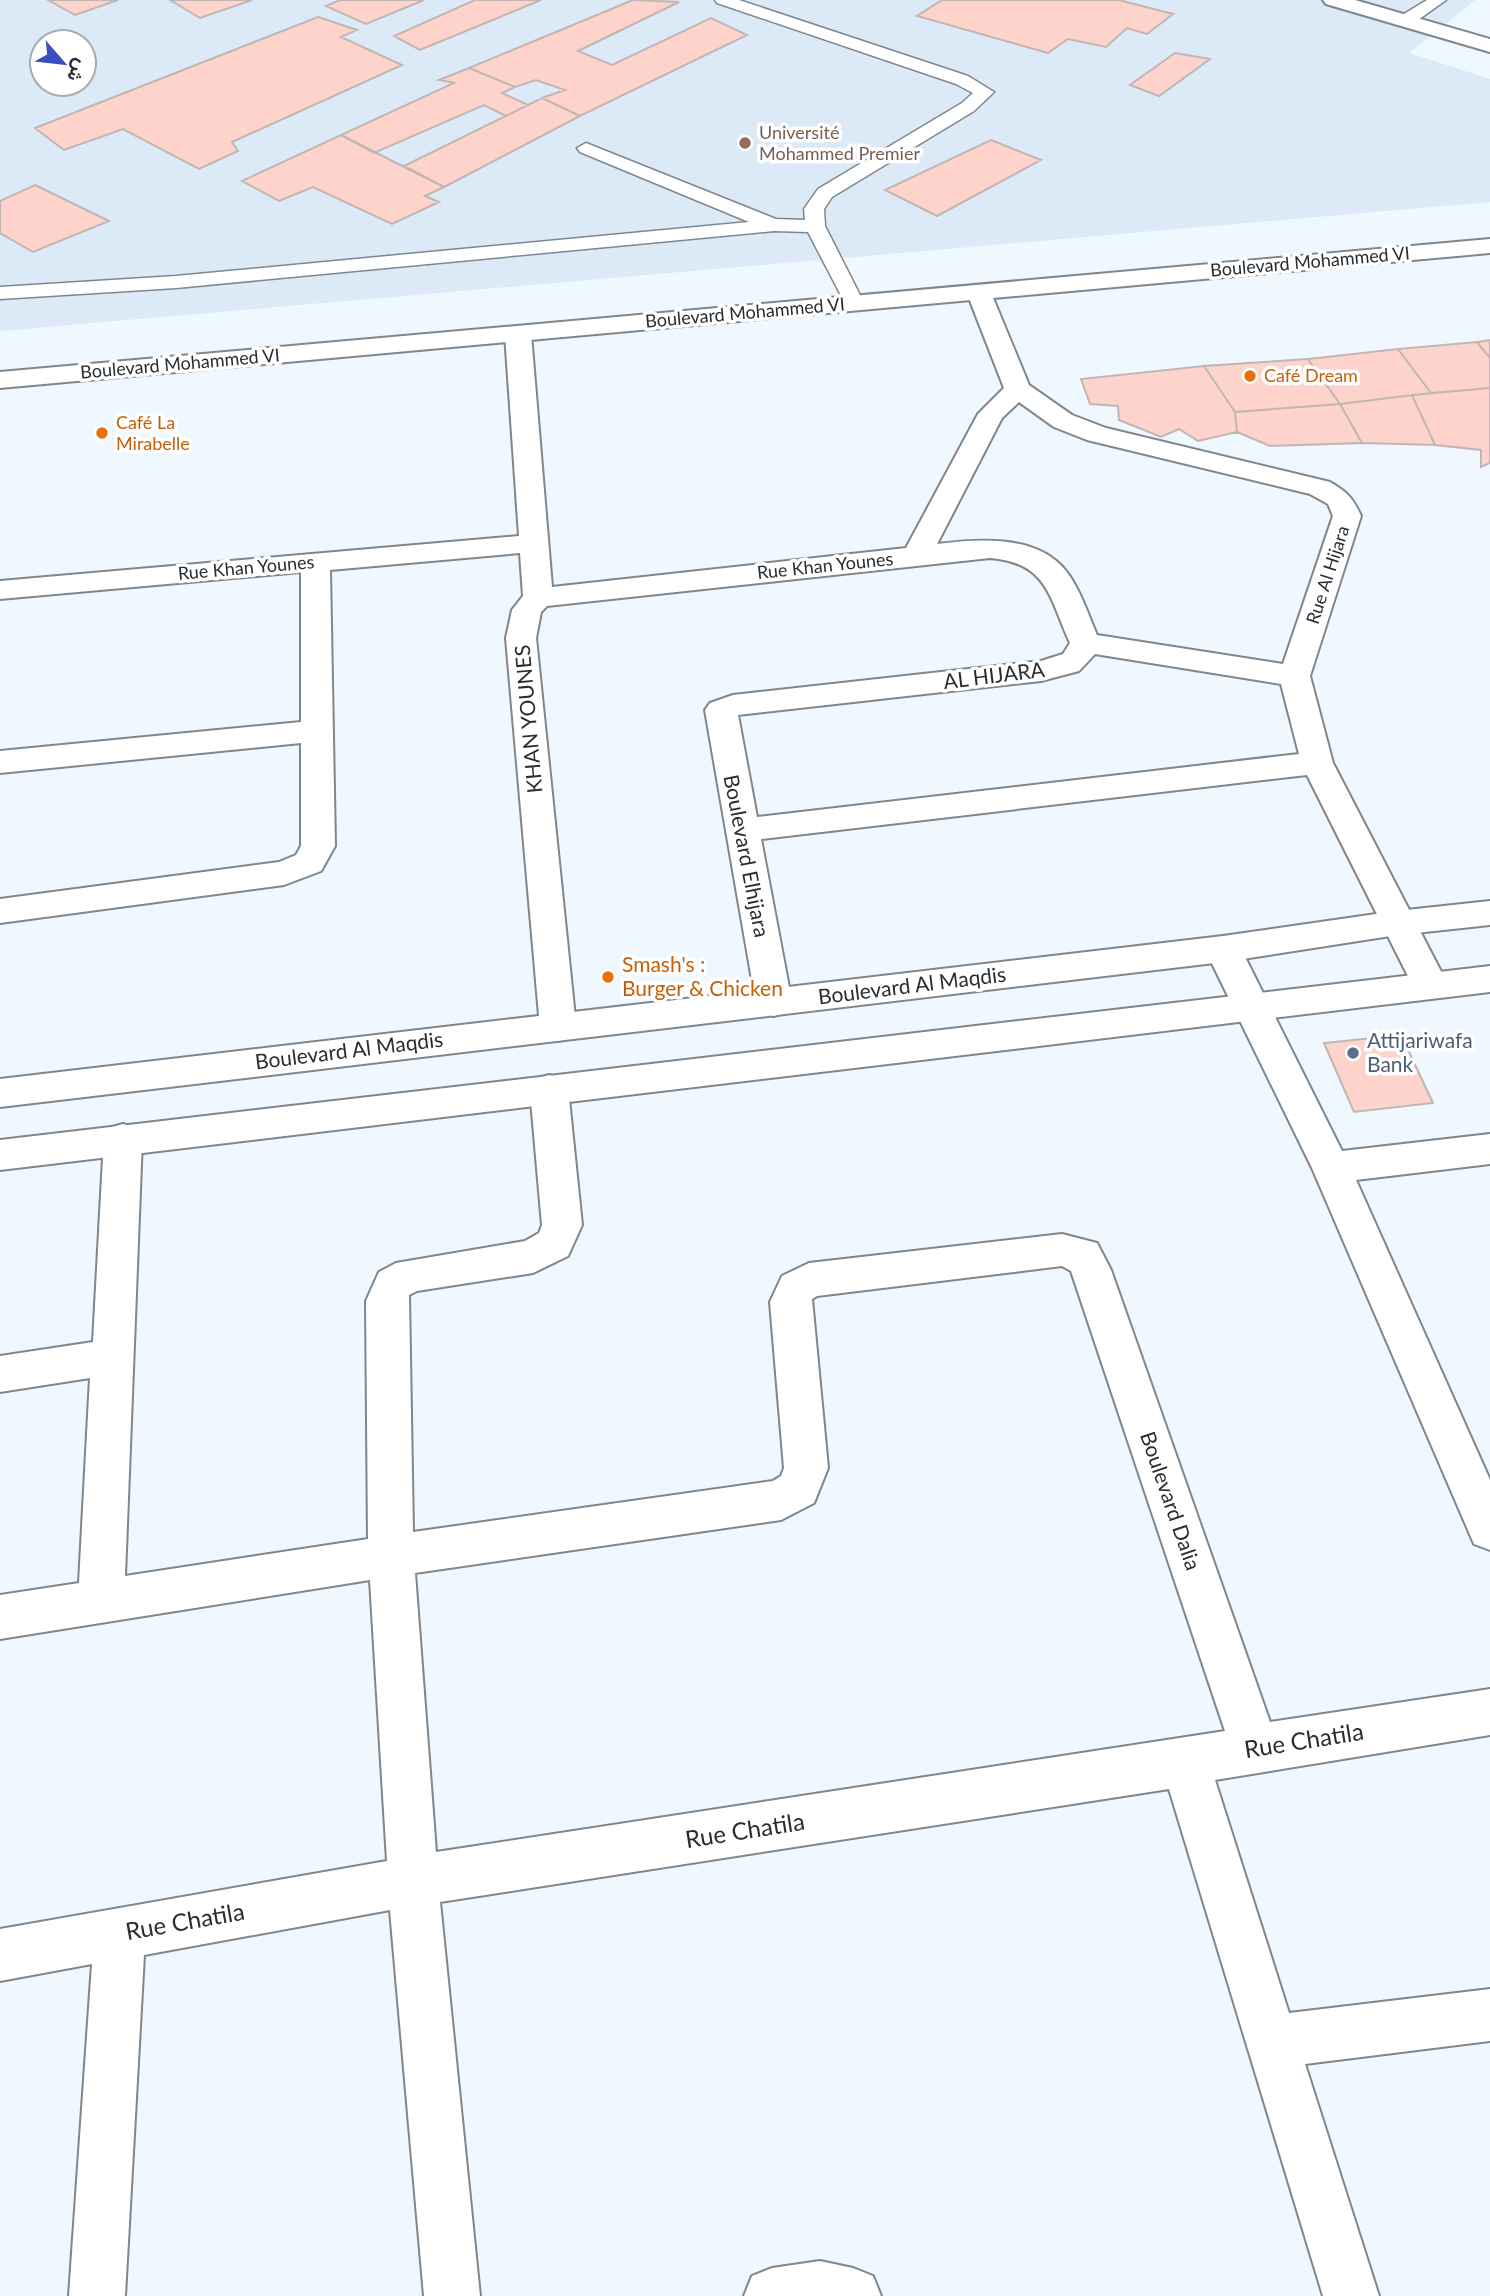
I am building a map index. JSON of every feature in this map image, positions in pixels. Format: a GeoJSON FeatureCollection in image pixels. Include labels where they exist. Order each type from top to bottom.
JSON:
{"type":"FeatureCollection","features":[{"type":"Feature","properties":{"kind":"street"},"geometry":{"type":"LineString","coordinates":[[1333,0],[1490,46]]}},
{"type":"Feature","properties":{"kind":"street","name":"Boulevard Mohammed VI"},"geometry":{"type":"LineString","coordinates":[[0,380],[1490,246]]}},
{"type":"Feature","properties":{"kind":"street"},"geometry":{"type":"LineString","coordinates":[[979,292],[1017,389]]}},
{"type":"Feature","properties":{"kind":"street"},"geometry":{"type":"LineString","coordinates":[[518,334],[538,598]]}},
{"type":"Feature","properties":{"kind":"street","name":"Rue Khan Younes"},"geometry":{"type":"LineString","coordinates":[[538,598],[916,556],[991,414],[1017,389]]}},
{"type":"Feature","properties":{"kind":"street","name":"Rue Al Hijara"},"geometry":{"type":"LineString","coordinates":[[1017,389],[1063,421],[1097,434],[1320,488],[1340,499],[1347,516],[1295,676]]}},
{"type":"Feature","properties":{"kind":"street","name":"Rue Khan Younes"},"geometry":{"type":"LineString","coordinates":[[0,590],[533,543]]}},
{"type":"Feature","properties":{"kind":"street"},"geometry":{"type":"LineString","coordinates":[[916,556],[970,548],[994,549],[1044,564],[1056,578],[1086,643],[1295,676],[1317,764],[1430,985]]}},
{"type":"Feature","properties":{"kind":"street"},"geometry":{"type":"LineString","coordinates":[[0,911],[284,873],[310,863],[318,846],[315,561]]}},
{"type":"Feature","properties":{"kind":"street","name":"KHAN YOUNES"},"geometry":{"type":"LineString","coordinates":[[538,598],[527,610],[521,638],[558,1027]]}},
{"type":"Feature","properties":{"kind":"street","name":"AL HIJARA"},"geometry":{"type":"LineString","coordinates":[[721,710],[733,705],[1041,671],[1066,666],[1081,657],[1086,643]]}},
{"type":"Feature","properties":{"kind":"street","name":"Boulevard Elhijara"},"geometry":{"type":"LineString","coordinates":[[721,710],[774,1003]]}},
{"type":"Feature","properties":{"kind":"street"},"geometry":{"type":"LineString","coordinates":[[0,762],[316,731]]}},
{"type":"Feature","properties":{"kind":"street"},"geometry":{"type":"LineString","coordinates":[[741,830],[1317,764]]}},
{"type":"Feature","properties":{"kind":"street","name":"Boulevard Al Maqdis"},"geometry":{"type":"LineString","coordinates":[[0,1093],[1223,949],[1397,923],[1490,913]]}},
{"type":"Feature","properties":{"kind":"street"},"geometry":{"type":"LineString","coordinates":[[1223,949],[1331,1168],[1490,1530]]}},
{"type":"Feature","properties":{"kind":"street"},"geometry":{"type":"LineString","coordinates":[[0,1155],[1490,979]]}},
{"type":"Feature","properties":{"kind":"street"},"geometry":{"type":"LineString","coordinates":[[452,2296],[413,1881],[391,1556],[386,1301],[393,1284],[410,1275],[533,1256],[554,1244],[562,1225],[549,1089]]}},
{"type":"Feature","properties":{"kind":"street"},"geometry":{"type":"LineString","coordinates":[[101,1600],[123,1139]]}},
{"type":"Feature","properties":{"kind":"street"},"geometry":{"type":"LineString","coordinates":[[1331,1168],[1490,1149]]}},
{"type":"Feature","properties":{"kind":"street","name":"Boulevard Dalia"},"geometry":{"type":"LineString","coordinates":[[391,1556],[781,1500],[798,1489],[806,1468],[790,1301],[796,1288],[809,1280],[1062,1250],[1083,1255],[1095,1283],[1255,1748]]}},
{"type":"Feature","properties":{"kind":"street"},"geometry":{"type":"LineString","coordinates":[[0,1374],[111,1357]]}},
{"type":"Feature","properties":{"kind":"street"},"geometry":{"type":"LineString","coordinates":[[0,1617],[391,1556]]}},
{"type":"Feature","properties":{"kind":"street","name":"Rue Chatila"},"geometry":{"type":"LineString","coordinates":[[0,1955],[413,1881],[1185,1763],[1255,1748],[1490,1712]]}},
{"type":"Feature","properties":{"kind":"street"},"geometry":{"type":"LineString","coordinates":[[1185,1763],[1351,2296]]}},
{"type":"Feature","properties":{"kind":"street"},"geometry":{"type":"LineString","coordinates":[[97,2296],[120,1934]]}},
{"type":"Feature","properties":{"kind":"street"},"geometry":{"type":"LineString","coordinates":[[1273,2041],[1490,2015]]}},
{"type":"Feature","properties":{"kind":"street"},"geometry":{"type":"LineString","coordinates":[[772,2296],[820,2289],[853,2296]]}},
{"type":"Feature","properties":{"kind":"lane"},"geometry":{"type":"LineString","coordinates":[[723,0],[962,80],[985,92],[968,107],[825,193],[814,209],[815,226],[854,303]]}},
{"type":"Feature","properties":{"kind":"lane"},"geometry":{"type":"LineString","coordinates":[[1405,21],[1438,0]]}},
{"type":"Feature","properties":{"kind":"lane"},"geometry":{"type":"LineString","coordinates":[[586,148],[774,225]]}},
{"type":"Feature","properties":{"kind":"lane"},"geometry":{"type":"LineString","coordinates":[[0,293],[176,282],[774,225],[815,226]]}},
{"type":"Feature","properties":{"kind":"shaded area","name":"Université Mohammed Premier"},"geometry":{"type":"Polygon","coordinates":[[[0,0],[1475,0],[1409,53],[1490,79],[1490,202],[0,331],[0,0]]]}},
{"type":"Feature","properties":{"kind":"building"},"geometry":{"type":"Polygon","coordinates":[[[48,0],[118,0],[75,15],[48,0]]]}},
{"type":"Feature","properties":{"kind":"building"},"geometry":{"type":"Polygon","coordinates":[[[170,0],[252,0],[200,18],[170,0]]]}},
{"type":"Feature","properties":{"kind":"building"},"geometry":{"type":"Polygon","coordinates":[[[340,0],[424,0],[366,24],[326,6],[340,0]]]}},
{"type":"Feature","properties":{"kind":"building"},"geometry":{"type":"Polygon","coordinates":[[[475,0],[541,0],[420,50],[394,36],[475,0]]]}},
{"type":"Feature","properties":{"kind":"building"},"geometry":{"type":"Polygon","coordinates":[[[633,0],[679,2],[578,51],[612,65],[711,18],[747,35],[580,116],[542,98],[565,90],[536,80],[515,87],[469,68],[633,0]]]}},
{"type":"Feature","properties":{"kind":"building"},"geometry":{"type":"Polygon","coordinates":[[[942,0],[1119,0],[1173,14],[1147,34],[1127,28],[1106,47],[1068,39],[1048,53],[917,16],[942,0]]]}},
{"type":"Feature","properties":{"kind":"building"},"geometry":{"type":"Polygon","coordinates":[[[318,17],[357,30],[341,37],[402,65],[232,142],[238,151],[199,169],[123,129],[64,150],[35,128],[318,17]]]}},
{"type":"Feature","properties":{"kind":"building"},"geometry":{"type":"Polygon","coordinates":[[[1175,53],[1210,59],[1159,96],[1130,85],[1175,53]]]}},
{"type":"Feature","properties":{"kind":"building"},"geometry":{"type":"Polygon","coordinates":[[[469,68],[515,87],[502,93],[528,105],[506,116],[484,105],[374,153],[341,135],[454,83],[439,80],[469,68]]]}},
{"type":"Feature","properties":{"kind":"building"},"geometry":{"type":"Polygon","coordinates":[[[542,98],[580,116],[444,187],[404,166],[542,98]]]}},
{"type":"Feature","properties":{"kind":"building"},"geometry":{"type":"Polygon","coordinates":[[[341,135],[444,187],[425,196],[439,202],[392,224],[313,187],[279,201],[242,181],[341,135]]]}},
{"type":"Feature","properties":{"kind":"building"},"geometry":{"type":"Polygon","coordinates":[[[991,140],[1041,160],[937,216],[885,190],[991,140]]]}},
{"type":"Feature","properties":{"kind":"building"},"geometry":{"type":"Polygon","coordinates":[[[35,185],[109,221],[33,252],[0,233],[0,201],[35,185]]]}},
{"type":"Feature","properties":{"kind":"building"},"geometry":{"type":"Polygon","coordinates":[[[1490,340],[1490,358],[1477,342],[1490,340]]]}},
{"type":"Feature","properties":{"kind":"building"},"geometry":{"type":"Polygon","coordinates":[[[1477,342],[1490,358],[1490,388],[1431,393],[1398,349],[1477,342]]]}},
{"type":"Feature","properties":{"kind":"building"},"geometry":{"type":"Polygon","coordinates":[[[1398,349],[1431,393],[1340,404],[1308,359],[1398,349]]]}},
{"type":"Feature","properties":{"kind":"building"},"geometry":{"type":"Polygon","coordinates":[[[1308,359],[1340,404],[1235,412],[1204,366],[1308,359]]]}},
{"type":"Feature","properties":{"kind":"building"},"geometry":{"type":"Polygon","coordinates":[[[1204,366],[1235,412],[1237,432],[1198,441],[1179,429],[1161,437],[1119,420],[1118,406],[1090,404],[1081,379],[1204,366]]]}},
{"type":"Feature","properties":{"kind":"building"},"geometry":{"type":"Polygon","coordinates":[[[1490,388],[1490,463],[1481,467],[1481,450],[1435,445],[1412,395],[1490,388]]]}},
{"type":"Feature","properties":{"kind":"building"},"geometry":{"type":"Polygon","coordinates":[[[1412,395],[1435,445],[1362,443],[1340,404],[1412,395]]]}},
{"type":"Feature","properties":{"kind":"building"},"geometry":{"type":"Polygon","coordinates":[[[1340,404],[1362,443],[1270,446],[1237,432],[1235,412],[1340,404]]]}},
{"type":"Feature","properties":{"kind":"building"},"geometry":{"type":"Polygon","coordinates":[[[1401,1035],[1433,1103],[1354,1112],[1324,1043],[1401,1035]]]}},
{"type":"Feature","properties":{"kind":"place","name":"Université Mohammed Premier"},"geometry":{"type":"Point","coordinates":[745,143]}},
{"type":"Feature","properties":{"kind":"place","name":"Café Dream"},"geometry":{"type":"Point","coordinates":[1250,376]}},
{"type":"Feature","properties":{"kind":"place","name":"Café La Mirabelle"},"geometry":{"type":"Point","coordinates":[102,433]}},
{"type":"Feature","properties":{"kind":"place","name":"Smash's : Burger & Chicken"},"geometry":{"type":"Point","coordinates":[608,977]}},
{"type":"Feature","properties":{"kind":"place","name":"Attijariwafa Bank"},"geometry":{"type":"Point","coordinates":[1353,1053]}}]}
